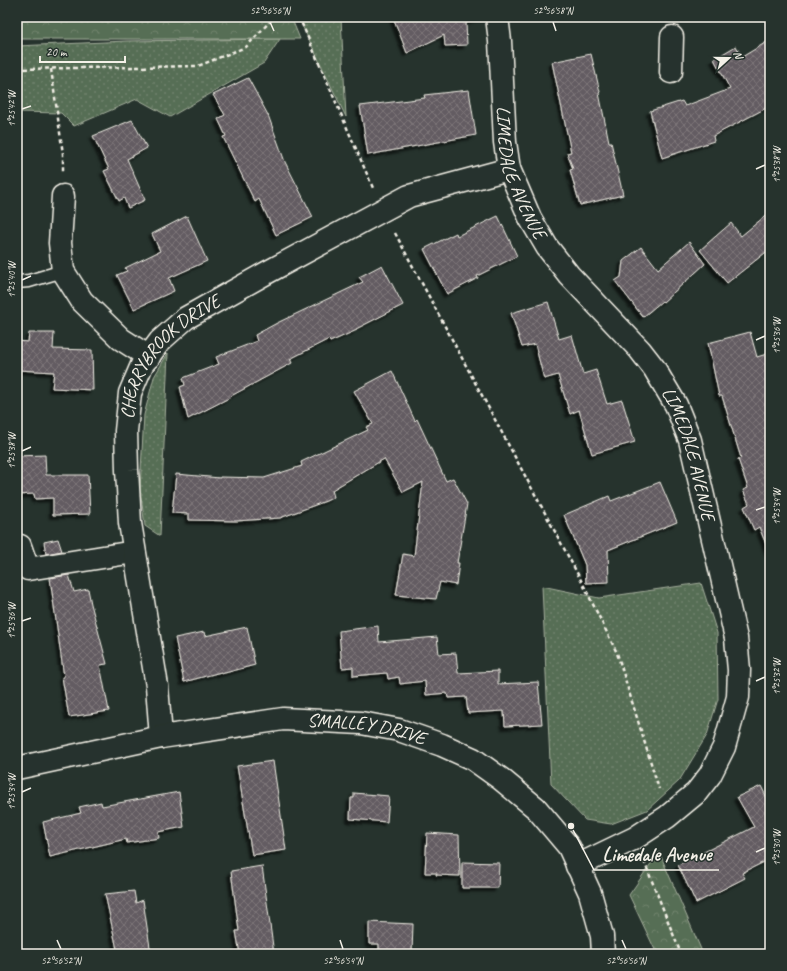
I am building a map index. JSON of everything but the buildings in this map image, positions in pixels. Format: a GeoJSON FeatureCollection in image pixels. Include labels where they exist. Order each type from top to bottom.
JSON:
{"type":"FeatureCollection","features":[{"type":"Feature","properties":{"kind":"street","name":"LIMEDALE AVENUE"},"geometry":{"type":"LineString","coordinates":[[497,17],[500,44],[505,142],[509,169],[530,218],[547,247],[569,275],[640,350],[654,368],[676,405],[690,440],[736,638],[739,670],[738,697],[724,747],[710,775],[696,793],[667,818],[635,838],[577,866]]}},
{"type":"Feature","properties":{"kind":"street"},"geometry":{"type":"LineString","coordinates":[[672,37],[672,72]]}},
{"type":"Feature","properties":{"kind":"street","name":"CHERRYBROOK DRIVE"},"geometry":{"type":"LineString","coordinates":[[161,737],[157,686],[130,523],[126,431],[130,393],[142,365],[160,341],[186,318],[409,196],[509,169]]}},
{"type":"Feature","properties":{"kind":"street"},"geometry":{"type":"LineString","coordinates":[[63,196],[60,243],[63,271],[82,301],[121,339],[149,356]]}},
{"type":"Feature","properties":{"kind":"street"},"geometry":{"type":"LineString","coordinates":[[20,546],[28,569],[134,552]]}},
{"type":"Feature","properties":{"kind":"street","name":"SMALLEY DRIVE"},"geometry":{"type":"LineString","coordinates":[[17,768],[161,737],[283,720],[360,723],[400,730],[442,745],[473,759],[501,779],[536,808],[569,847],[590,893],[602,936],[603,954]]}},
{"type":"Feature","properties":{"kind":"lane"},"geometry":{"type":"LineString","coordinates":[[17,282],[29,281],[63,271]]}},
{"type":"Feature","properties":{"kind":"path"},"geometry":{"type":"LineString","coordinates":[[17,69],[198,66],[246,47],[274,17]]}},
{"type":"Feature","properties":{"kind":"path"},"geometry":{"type":"LineString","coordinates":[[299,17],[383,210],[582,584],[617,653],[660,790]]}},
{"type":"Feature","properties":{"kind":"path"},"geometry":{"type":"LineString","coordinates":[[51,69],[63,154],[63,196]]}},
{"type":"Feature","properties":{"kind":"path"},"geometry":{"type":"LineString","coordinates":[[635,838],[681,954]]}},
{"type":"Feature","properties":{"kind":"green space"},"geometry":{"type":"Polygon","coordinates":[[[17,17],[291,17],[300,39],[17,39],[17,17]]]}},
{"type":"Feature","properties":{"kind":"green space"},"geometry":{"type":"Polygon","coordinates":[[[298,17],[343,17],[341,18],[346,117],[298,17]]]}},
{"type":"Feature","properties":{"kind":"green space"},"geometry":{"type":"Polygon","coordinates":[[[280,39],[264,63],[170,117],[137,99],[74,126],[61,113],[17,112],[17,46],[127,41],[280,39]]]}},
{"type":"Feature","properties":{"kind":"green space"},"geometry":{"type":"Polygon","coordinates":[[[168,353],[160,536],[145,526],[140,489],[144,415],[154,377],[168,353]]]}},
{"type":"Feature","properties":{"kind":"green space"},"geometry":{"type":"Polygon","coordinates":[[[701,583],[717,633],[718,699],[707,735],[679,781],[647,810],[611,824],[585,820],[551,784],[542,586],[599,598],[701,583]]]}},
{"type":"Feature","properties":{"kind":"green space"},"geometry":{"type":"Polygon","coordinates":[[[659,852],[703,954],[657,954],[629,895],[659,852]]]}},
{"type":"Feature","properties":{"kind":"place","name":"Limedale Avenue"},"geometry":{"type":"Point","coordinates":[571,826]}}]}
